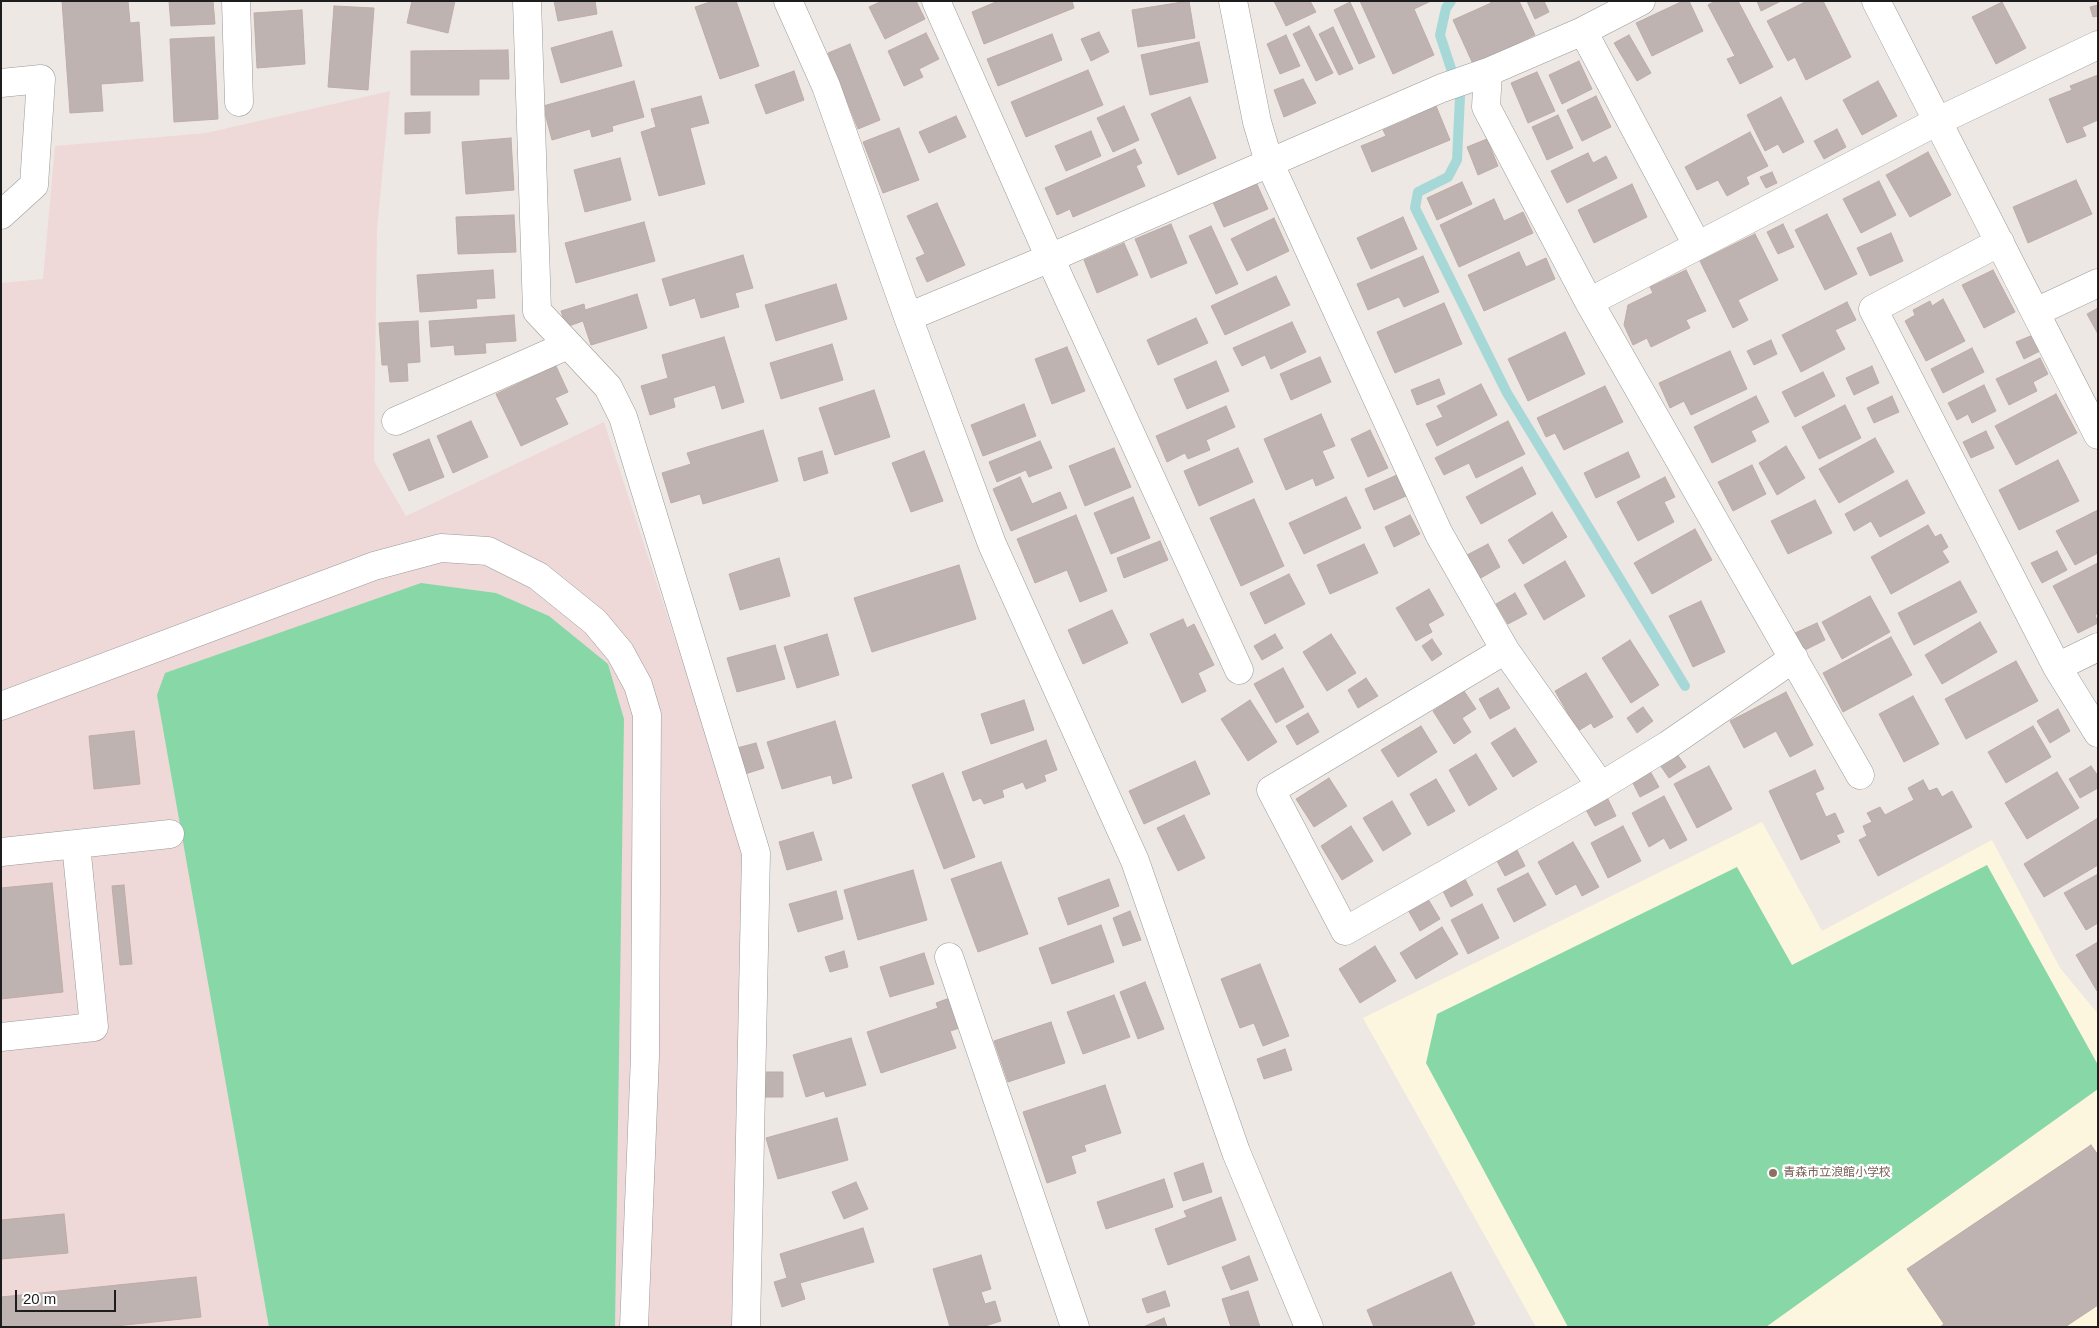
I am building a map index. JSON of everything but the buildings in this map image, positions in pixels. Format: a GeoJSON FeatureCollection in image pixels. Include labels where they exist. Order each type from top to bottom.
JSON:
{"type":"FeatureCollection","features":[{"type":"Feature","properties":{"kind":"street"},"geometry":{"type":"LineString","coordinates":[[236,1],[239,102]]}},
{"type":"Feature","properties":{"kind":"street"},"geometry":{"type":"LineString","coordinates":[[527,1],[537,311],[608,387],[623,417],[756,853],[746,1327]]}},
{"type":"Feature","properties":{"kind":"street"},"geometry":{"type":"LineString","coordinates":[[788,1],[826,86],[908,317],[992,544],[1135,861],[1236,1152],[1309,1327]]}},
{"type":"Feature","properties":{"kind":"street"},"geometry":{"type":"LineString","coordinates":[[936,1],[1050,258],[1239,670]]}},
{"type":"Feature","properties":{"kind":"street"},"geometry":{"type":"LineString","coordinates":[[1232,1],[1257,122],[1269,162],[1439,534],[1505,650],[1601,786]]}},
{"type":"Feature","properties":{"kind":"street"},"geometry":{"type":"LineString","coordinates":[[908,317],[1050,258],[1442,88],[1480,75],[1583,31],[1642,1]]}},
{"type":"Feature","properties":{"kind":"street"},"geometry":{"type":"LineString","coordinates":[[1876,1],[1936,122],[2000,242],[2098,435]]}},
{"type":"Feature","properties":{"kind":"street"},"geometry":{"type":"LineString","coordinates":[[1583,31],[1697,245]]}},
{"type":"Feature","properties":{"kind":"street"},"geometry":{"type":"LineString","coordinates":[[1589,302],[1936,122],[2098,45]]}},
{"type":"Feature","properties":{"kind":"street"},"geometry":{"type":"LineString","coordinates":[[1480,75],[1486,107],[1589,302],[1860,775]]}},
{"type":"Feature","properties":{"kind":"street"},"geometry":{"type":"LineString","coordinates":[[1,83],[40,79],[34,185],[1,215]]}},
{"type":"Feature","properties":{"kind":"street"},"geometry":{"type":"LineString","coordinates":[[2000,242],[1873,309],[2057,666],[2098,733]]}},
{"type":"Feature","properties":{"kind":"street"},"geometry":{"type":"LineString","coordinates":[[2036,312],[2098,282]]}},
{"type":"Feature","properties":{"kind":"street"},"geometry":{"type":"LineString","coordinates":[[396,420],[568,344]]}},
{"type":"Feature","properties":{"kind":"street"},"geometry":{"type":"LineString","coordinates":[[1,706],[374,566],[441,548],[488,551],[538,576],[595,622],[620,652],[638,684],[647,716],[645,1056],[634,1327]]}},
{"type":"Feature","properties":{"kind":"street"},"geometry":{"type":"LineString","coordinates":[[2057,666],[2098,647]]}},
{"type":"Feature","properties":{"kind":"street"},"geometry":{"type":"LineString","coordinates":[[1505,650],[1272,790],[1346,931],[1601,786],[1668,745],[1794,658]]}},
{"type":"Feature","properties":{"kind":"street"},"geometry":{"type":"LineString","coordinates":[[1,852],[170,834]]}},
{"type":"Feature","properties":{"kind":"street"},"geometry":{"type":"LineString","coordinates":[[1,1037],[94,1027],[76,844]]}},
{"type":"Feature","properties":{"kind":"street"},"geometry":{"type":"LineString","coordinates":[[948,957],[1075,1327]]}},
{"type":"Feature","properties":{"kind":"shaded area"},"geometry":{"type":"Polygon","coordinates":[[[390,91],[377,230],[374,461],[406,516],[604,422],[745,853],[733,1327],[1,1327],[1,283],[43,279],[55,146],[206,133],[390,91]]]}},
{"type":"Feature","properties":{"kind":"shaded area","name":"青森市立浪館小学校"},"geometry":{"type":"Polygon","coordinates":[[[1762,822],[1822,931],[1992,840],[2060,968],[2098,1014],[2098,1327],[1536,1327],[1363,1018],[1762,822]]]}},
{"type":"Feature","properties":{"kind":"green space"},"geometry":{"type":"Polygon","coordinates":[[[421,583],[496,593],[549,616],[608,664],[624,719],[615,1327],[269,1327],[157,695],[165,673],[421,583]]]}},
{"type":"Feature","properties":{"kind":"green space","name":"青森市立浪館小学校"},"geometry":{"type":"Polygon","coordinates":[[[1987,865],[2098,1065],[2098,1089],[1766,1327],[1568,1327],[1426,1063],[1437,1014],[1737,867],[1792,965],[1987,865]]]}},
{"type":"Feature","properties":{"kind":"waterway"},"geometry":{"type":"LineString","coordinates":[[1451,1],[1446,8],[1440,35],[1460,96],[1457,160],[1448,177],[1418,192],[1415,208],[1507,393],[1685,686]]}},
{"type":"Feature","properties":{"kind":"place","name":"青森市立浪館小学校"},"geometry":{"type":"Point","coordinates":[1773,1173]}}]}
